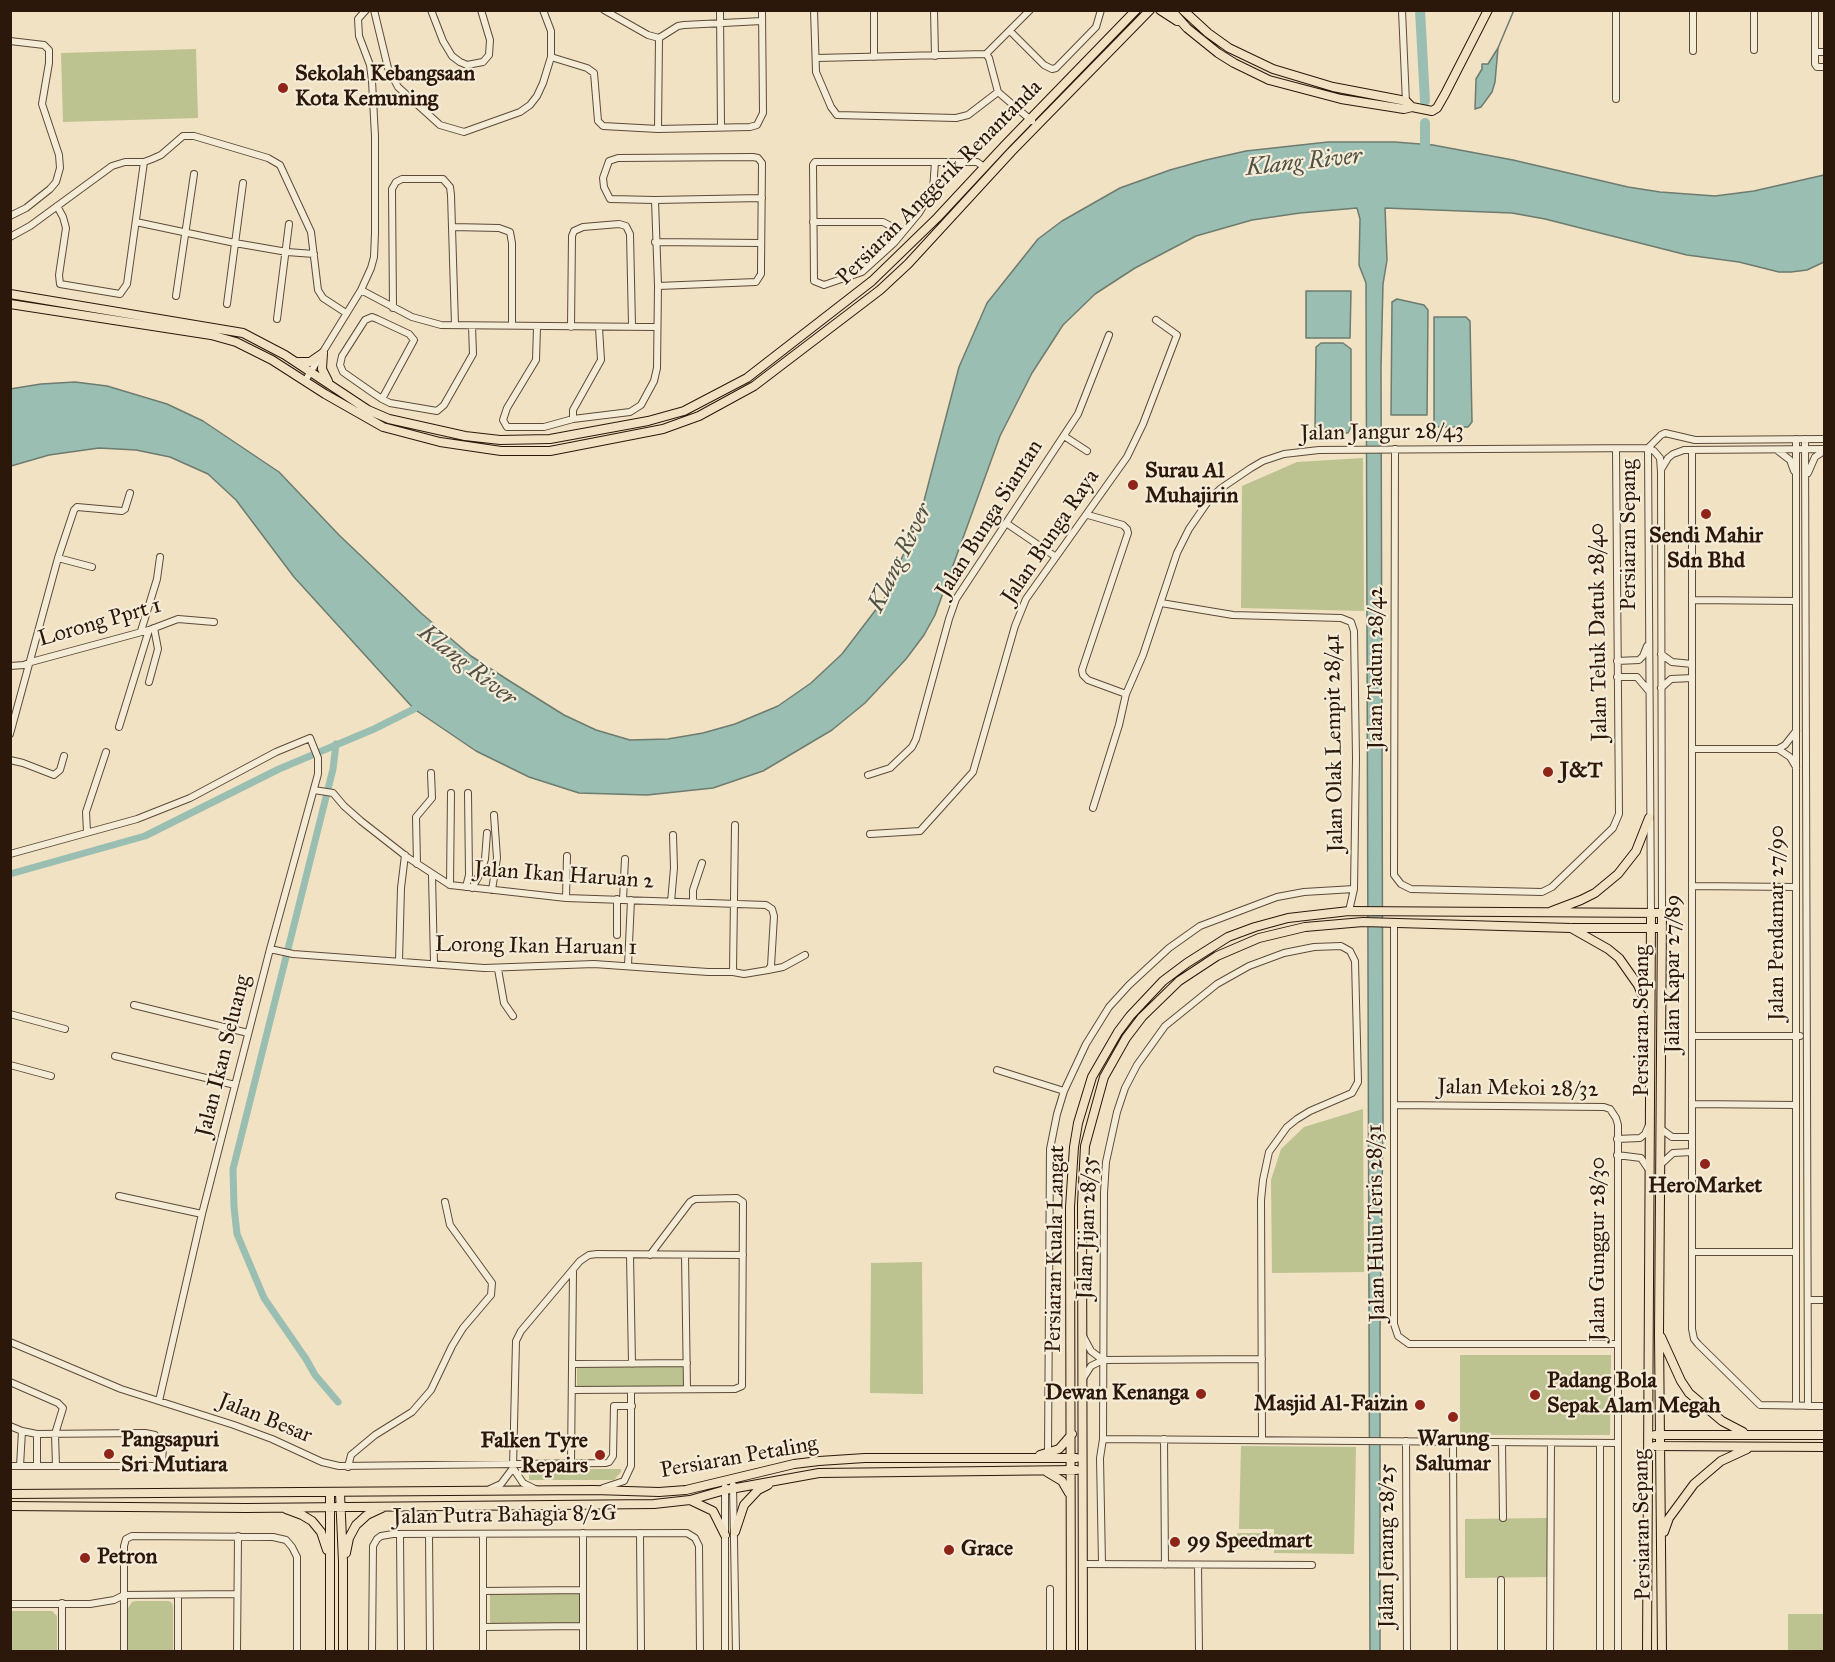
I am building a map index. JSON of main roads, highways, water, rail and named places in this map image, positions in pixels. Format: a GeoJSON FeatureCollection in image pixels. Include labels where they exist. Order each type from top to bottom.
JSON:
{"type":"FeatureCollection","features":[{"type":"Feature","properties":{"kind":"main road","name":"Persiaran Anggerik Renantanda"},"geometry":{"type":"LineString","coordinates":[[10,304],[211,335],[253,349],[383,427],[474,448],[533,451],[582,446],[663,429],[699,416],[754,386],[880,290],[926,245],[1136,10]]}},
{"type":"Feature","properties":{"kind":"main road"},"geometry":{"type":"LineString","coordinates":[[1034,123],[1147,13],[1154,10]]}},
{"type":"Feature","properties":{"kind":"main road"},"geometry":{"type":"LineString","coordinates":[[1160,10],[1234,63],[1269,80],[1341,99],[1408,106]]}},
{"type":"Feature","properties":{"kind":"main road"},"geometry":{"type":"LineString","coordinates":[[1171,10],[1188,28]]}},
{"type":"Feature","properties":{"kind":"main road"},"geometry":{"type":"LineString","coordinates":[[1184,10],[1208,33],[1229,48],[1273,69],[1333,87],[1432,111],[1437,108],[1445,94],[1488,10]]}},
{"type":"Feature","properties":{"kind":"main road","name":"Persiaran Anggerik Renantanda"},"geometry":{"type":"LineString","coordinates":[[10,294],[243,333],[296,362],[368,410],[389,419],[465,436],[500,440],[550,440],[648,422],[684,411],[747,378],[872,281],[984,167],[1034,123]]}},
{"type":"Feature","properties":{"kind":"main road"},"geometry":{"type":"LineString","coordinates":[[899,256],[908,264]]}},
{"type":"Feature","properties":{"kind":"main road"},"geometry":{"type":"LineString","coordinates":[[296,362],[310,362],[323,353],[324,374],[334,388]]}},
{"type":"Feature","properties":{"kind":"main road"},"geometry":{"type":"LineString","coordinates":[[533,451],[534,441]]}},
{"type":"Feature","properties":{"kind":"main road"},"geometry":{"type":"LineString","coordinates":[[1543,914],[1581,900],[1612,879],[1636,851],[1649,818]]}},
{"type":"Feature","properties":{"kind":"main road","name":"Persiaran Kuala Langat"},"geometry":{"type":"LineString","coordinates":[[1071,1652],[1072,1173],[1078,1123],[1092,1077],[1130,1016],[1163,981],[1228,937],[1288,918],[1349,911],[1662,913]]}},
{"type":"Feature","properties":{"kind":"main road","name":"Persiaran Sepang"},"geometry":{"type":"LineString","coordinates":[[1662,913],[1659,1334],[1662,1652]]}},
{"type":"Feature","properties":{"kind":"main road","name":"Persiaran Sepang"},"geometry":{"type":"LineString","coordinates":[[1647,1652],[1651,914]]}},
{"type":"Feature","properties":{"kind":"main road","name":"Persiaran Kuala Langat"},"geometry":{"type":"LineString","coordinates":[[1083,1652],[1082,1264],[1085,1146],[1104,1077],[1126,1038],[1142,1017],[1179,981],[1200,966],[1234,948],[1284,931],[1305,927],[1363,922],[1571,928],[1662,928]]}},
{"type":"Feature","properties":{"kind":"main road"},"geometry":{"type":"LineString","coordinates":[[1571,928],[1608,949],[1619,958],[1646,1000],[1651,1018]]}},
{"type":"Feature","properties":{"kind":"main road"},"geometry":{"type":"LineString","coordinates":[[1071,1264],[1082,1264]]}},
{"type":"Feature","properties":{"kind":"main road"},"geometry":{"type":"LineString","coordinates":[[1649,1272],[1660,1272]]}},
{"type":"Feature","properties":{"kind":"main road"},"geometry":{"type":"LineString","coordinates":[[1659,1334],[1681,1381],[1696,1401],[1740,1432],[1760,1435]]}},
{"type":"Feature","properties":{"kind":"main road"},"geometry":{"type":"LineString","coordinates":[[1031,1458],[1062,1447],[1072,1434]]}},
{"type":"Feature","properties":{"kind":"main road"},"geometry":{"type":"LineString","coordinates":[[1648,1435],[1824,1435]]}},
{"type":"Feature","properties":{"kind":"main road"},"geometry":{"type":"LineString","coordinates":[[1648,1446],[1824,1447]]}},
{"type":"Feature","properties":{"kind":"main road"},"geometry":{"type":"LineString","coordinates":[[1662,1549],[1666,1524],[1694,1484],[1712,1468],[1734,1454],[1766,1446]]}},
{"type":"Feature","properties":{"kind":"main road","name":"Persiaran Petaling"},"geometry":{"type":"LineString","coordinates":[[10,1494],[594,1490],[674,1492],[794,1464],[819,1461],[865,1458],[1083,1458]]}},
{"type":"Feature","properties":{"kind":"main road","name":"Persiaran Petaling"},"geometry":{"type":"LineString","coordinates":[[10,1508],[21,1506],[279,1507],[654,1504],[690,1500],[729,1489],[819,1473],[1083,1470]]}},
{"type":"Feature","properties":{"kind":"main road"},"geometry":{"type":"LineString","coordinates":[[1044,1471],[1065,1484],[1071,1499]]}},
{"type":"Feature","properties":{"kind":"main road"},"geometry":{"type":"LineString","coordinates":[[735,1533],[744,1505],[758,1490],[776,1480]]}},
{"type":"Feature","properties":{"kind":"main road"},"geometry":{"type":"LineString","coordinates":[[330,1493],[330,1652]]}},
{"type":"Feature","properties":{"kind":"main road"},"geometry":{"type":"LineString","coordinates":[[340,1493],[343,1652]]}},
{"type":"Feature","properties":{"kind":"main road"},"geometry":{"type":"LineString","coordinates":[[690,1500],[701,1503],[713,1511],[725,1535]]}},
{"type":"Feature","properties":{"kind":"main road"},"geometry":{"type":"LineString","coordinates":[[343,1562],[349,1538],[356,1525],[367,1515],[388,1506]]}},
{"type":"Feature","properties":{"kind":"main road"},"geometry":{"type":"LineString","coordinates":[[279,1507],[308,1517],[315,1524],[324,1539],[330,1563]]}},
{"type":"Feature","properties":{"kind":"water"},"geometry":{"type":"Polygon","coordinates":[[[1498,48],[1492,92],[1481,107],[1475,109],[1476,79],[1482,69],[1482,64],[1488,64],[1498,48]]]}},
{"type":"Feature","properties":{"kind":"water","name":"Klang River"},"geometry":{"type":"Polygon","coordinates":[[[1328,142],[1395,142],[1433,145],[1513,160],[1628,187],[1715,196],[1754,191],[1824,175],[1824,262],[1807,270],[1791,272],[1779,272],[1739,262],[1687,255],[1545,219],[1512,213],[1385,208],[1387,260],[1383,284],[1381,367],[1383,1123],[1380,1332],[1380,1651],[1370,1651],[1366,283],[1359,265],[1360,219],[1357,208],[1252,220],[1196,236],[1135,268],[1095,294],[1063,325],[1032,373],[1000,436],[935,615],[924,635],[906,659],[865,703],[832,730],[763,771],[713,788],[647,795],[579,793],[529,777],[476,751],[414,709],[294,577],[236,500],[208,474],[170,457],[136,450],[99,448],[49,455],[11,466],[10,389],[75,382],[107,386],[167,404],[203,421],[279,472],[339,535],[421,613],[471,656],[564,715],[596,730],[630,740],[668,739],[703,733],[735,724],[778,706],[811,683],[842,654],[884,599],[920,516],[959,367],[987,303],[1038,239],[1062,221],[1120,188],[1170,170],[1246,151],[1328,142]]]}},
{"type":"Feature","properties":{"kind":"water"},"geometry":{"type":"Polygon","coordinates":[[[1306,291],[1351,291],[1350,338],[1306,338],[1306,291]]]}},
{"type":"Feature","properties":{"kind":"water"},"geometry":{"type":"Polygon","coordinates":[[[1397,299],[1424,305],[1428,310],[1427,415],[1391,415],[1392,302],[1397,299]]]}},
{"type":"Feature","properties":{"kind":"water"},"geometry":{"type":"Polygon","coordinates":[[[1434,317],[1466,317],[1470,321],[1472,422],[1468,427],[1438,427],[1434,421],[1434,317]]]}},
{"type":"Feature","properties":{"kind":"water"},"geometry":{"type":"Polygon","coordinates":[[[1321,343],[1343,343],[1351,349],[1351,427],[1348,433],[1318,433],[1315,429],[1316,347],[1321,343]]]}},
{"type":"Feature","properties":{"kind":"waterway"},"geometry":{"type":"LineString","coordinates":[[1420,10],[1425,101]]}},
{"type":"Feature","properties":{"kind":"waterway"},"geometry":{"type":"LineString","coordinates":[[1498,48],[1514,10]]}},
{"type":"Feature","properties":{"kind":"waterway"},"geometry":{"type":"LineString","coordinates":[[1425,123],[1425,159]]}},
{"type":"Feature","properties":{"kind":"waterway"},"geometry":{"type":"LineString","coordinates":[[10,874],[145,836],[279,769],[374,729],[414,709],[419,704]]}},
{"type":"Feature","properties":{"kind":"waterway"},"geometry":{"type":"LineString","coordinates":[[336,744],[333,769],[233,1169],[237,1234],[264,1298],[315,1375],[338,1402]]}},
{"type":"Feature","properties":{"kind":"place","name":"Sekolah Kebangsaan Kota Kemuning"},"geometry":{"type":"Point","coordinates":[283,88]}},
{"type":"Feature","properties":{"kind":"place","name":"Surau Al Muhajirin"},"geometry":{"type":"Point","coordinates":[1133,485]}},
{"type":"Feature","properties":{"kind":"place","name":"Sendi Mahir Sdn Bhd"},"geometry":{"type":"Point","coordinates":[1706,514]}},
{"type":"Feature","properties":{"kind":"place","name":"J&T"},"geometry":{"type":"Point","coordinates":[1548,772]}},
{"type":"Feature","properties":{"kind":"place","name":"HeroMarket"},"geometry":{"type":"Point","coordinates":[1705,1164]}},
{"type":"Feature","properties":{"kind":"place","name":"Dewan Kenanga"},"geometry":{"type":"Point","coordinates":[1201,1394]}},
{"type":"Feature","properties":{"kind":"place","name":"Padang Bola Sepak Alam Megah"},"geometry":{"type":"Point","coordinates":[1535,1395]}},
{"type":"Feature","properties":{"kind":"place","name":"Masjid Al-Faizin"},"geometry":{"type":"Point","coordinates":[1420,1405]}},
{"type":"Feature","properties":{"kind":"place","name":"Warung Salumar"},"geometry":{"type":"Point","coordinates":[1453,1417]}},
{"type":"Feature","properties":{"kind":"place","name":"Pangsapuri Sri Mutiara"},"geometry":{"type":"Point","coordinates":[109,1454]}},
{"type":"Feature","properties":{"kind":"place","name":"Falken Tyre Repairs"},"geometry":{"type":"Point","coordinates":[600,1455]}},
{"type":"Feature","properties":{"kind":"place","name":"99 Speedmart"},"geometry":{"type":"Point","coordinates":[1175,1542]}},
{"type":"Feature","properties":{"kind":"place","name":"Grace"},"geometry":{"type":"Point","coordinates":[949,1550]}},
{"type":"Feature","properties":{"kind":"place","name":"Petron"},"geometry":{"type":"Point","coordinates":[85,1558]}}]}
